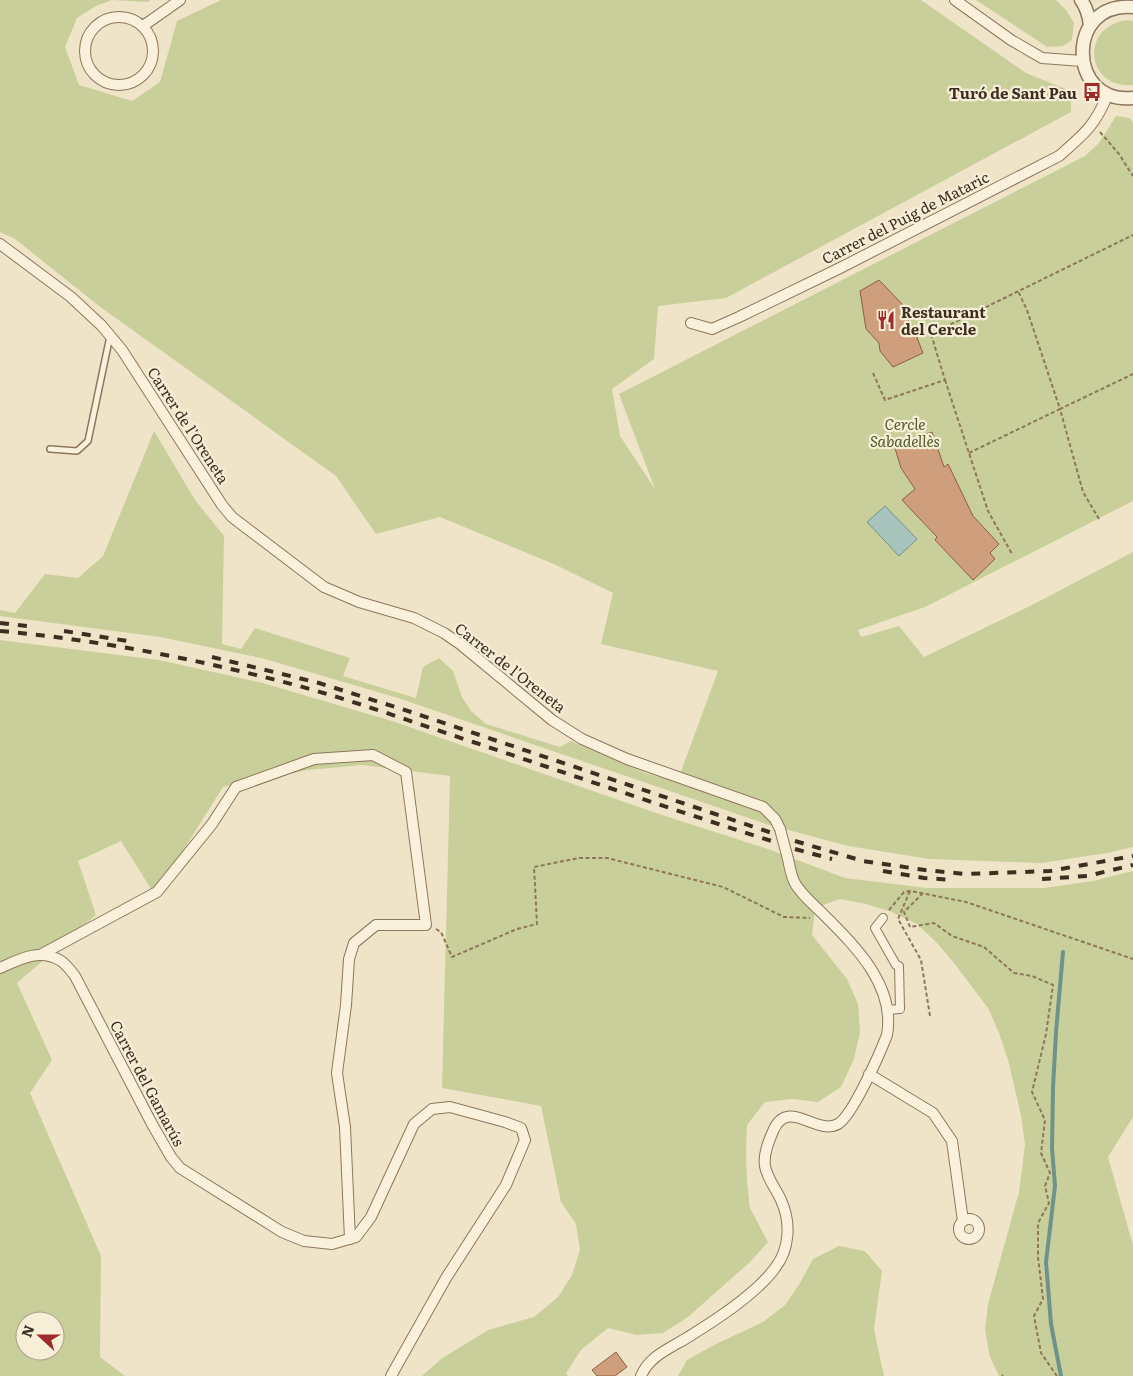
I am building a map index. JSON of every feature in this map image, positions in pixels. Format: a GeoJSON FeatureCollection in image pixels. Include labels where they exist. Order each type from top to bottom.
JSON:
{"type":"FeatureCollection","features":[{"type":"Feature","properties":{"kind":"street"},"geometry":{"type":"LineString","coordinates":[[143,26],[180,0]]}},
{"type":"Feature","properties":{"kind":"street"},"geometry":{"type":"LineString","coordinates":[[955,0],[1011,40],[1042,58],[1082,62]]}},
{"type":"Feature","properties":{"kind":"street"},"geometry":{"type":"LineString","coordinates":[[1080,0],[1086,6],[1090,26]]}},
{"type":"Feature","properties":{"kind":"street"},"geometry":{"type":"LineString","coordinates":[[1132,99],[1108,94],[1097,87],[1088,76],[1082,62],[1082,47],[1084,36],[1098,17],[1110,10],[1125,6],[1133,7]]}},
{"type":"Feature","properties":{"kind":"street"},"geometry":{"type":"LineString","coordinates":[[119,16],[131,18],[143,26],[150,36],[153,48],[151,63],[144,75],[133,82],[120,86],[106,83],[94,76],[87,65],[84,52],[86,38],[96,24],[105,18],[119,16]]}},
{"type":"Feature","properties":{"kind":"street","name":"Carrer del Puig de Mataric"},"geometry":{"type":"LineString","coordinates":[[691,323],[712,329],[840,268],[1059,156],[1086,132],[1093,123],[1108,94]]}},
{"type":"Feature","properties":{"kind":"street","name":"Carrer de l'Oreneta"},"geometry":{"type":"LineString","coordinates":[[0,244],[71,297],[110,336],[127,357],[180,438],[189,456],[232,517],[312,579],[340,595],[414,618],[444,633],[552,720],[582,739],[627,758],[762,808],[775,819],[780,829],[796,884],[828,919]]}},
{"type":"Feature","properties":{"kind":"street"},"geometry":{"type":"LineString","coordinates":[[0,968],[20,959],[42,954],[157,892],[212,824],[236,787],[314,759],[373,755],[406,772],[426,925],[376,926],[354,943],[349,959],[346,1005],[337,1073],[345,1127],[350,1238],[356,1237],[371,1217],[414,1124],[432,1109],[450,1107],[521,1128],[525,1140],[506,1185],[446,1278],[391,1376]]}},
{"type":"Feature","properties":{"kind":"street"},"geometry":{"type":"LineString","coordinates":[[883,918],[875,928],[896,965],[899,966],[900,1009],[887,1010]]}},
{"type":"Feature","properties":{"kind":"street"},"geometry":{"type":"LineString","coordinates":[[641,1376],[646,1365],[657,1355],[706,1326],[766,1279],[782,1257],[786,1245],[788,1224],[782,1202],[768,1176],[765,1166],[767,1149],[777,1124],[785,1118],[792,1116],[822,1126],[837,1125],[847,1115],[887,1035],[887,1010],[880,986],[855,946],[828,919]]}},
{"type":"Feature","properties":{"kind":"street","name":"Carrer del Gamarús"},"geometry":{"type":"LineString","coordinates":[[42,954],[62,961],[75,976],[152,1124],[171,1157],[180,1168],[282,1232],[304,1241],[332,1244],[350,1238]]}},
{"type":"Feature","properties":{"kind":"street"},"geometry":{"type":"LineString","coordinates":[[869,1074],[933,1113],[952,1141],[963,1222]]}},
{"type":"Feature","properties":{"kind":"lane"},"geometry":{"type":"LineString","coordinates":[[50,449],[77,451],[88,441],[110,336]]}},
{"type":"Feature","properties":{"kind":"path"},"geometry":{"type":"LineString","coordinates":[[1093,123],[1119,154],[1133,176]]}},
{"type":"Feature","properties":{"kind":"path"},"geometry":{"type":"LineString","coordinates":[[1012,554],[988,511],[931,334],[1133,235]]}},
{"type":"Feature","properties":{"kind":"path"},"geometry":{"type":"LineString","coordinates":[[1018,291],[1028,310],[1060,409],[1083,492],[1099,519]]}},
{"type":"Feature","properties":{"kind":"path"},"geometry":{"type":"LineString","coordinates":[[873,373],[885,400],[945,380]]}},
{"type":"Feature","properties":{"kind":"path"},"geometry":{"type":"LineString","coordinates":[[969,453],[1133,374]]}},
{"type":"Feature","properties":{"kind":"path"},"geometry":{"type":"LineString","coordinates":[[426,925],[441,932],[452,957],[517,929],[538,924],[534,867],[579,858],[607,858],[722,887],[784,917],[828,919]]}},
{"type":"Feature","properties":{"kind":"path"},"geometry":{"type":"LineString","coordinates":[[910,891],[898,919],[921,960],[930,1016]]}},
{"type":"Feature","properties":{"kind":"path"},"geometry":{"type":"LineString","coordinates":[[883,918],[904,892],[910,891],[966,902],[1133,959]]}},
{"type":"Feature","properties":{"kind":"path"},"geometry":{"type":"LineString","coordinates":[[923,894],[904,912],[910,927],[934,924],[952,936],[984,946],[1014,973],[1032,976],[1053,985],[1046,1034],[1032,1092],[1045,1120],[1041,1153],[1050,1174],[1045,1186],[1049,1204],[1038,1222],[1038,1257],[1043,1299],[1034,1316],[1041,1352],[1057,1376]]}},
{"type":"Feature","properties":{"kind":"green space","name":"Cercle Sabadellès"},"geometry":{"type":"Polygon","coordinates":[[[0,0],[112,0],[96,6],[77,18],[65,47],[79,85],[132,101],[160,82],[177,21],[221,0],[921,0],[1026,73],[1071,91],[1071,112],[726,298],[658,306],[654,359],[612,389],[620,436],[655,489],[619,394],[1085,156],[1099,143],[1116,116],[1130,118],[1133,123],[1133,501],[925,607],[858,630],[861,637],[899,626],[924,657],[1030,606],[1133,552],[1133,847],[1042,863],[929,859],[848,846],[766,824],[398,698],[265,659],[160,637],[0,616],[0,610],[15,613],[45,574],[78,578],[103,556],[154,431],[195,500],[224,536],[222,644],[241,649],[255,628],[350,658],[343,676],[416,698],[423,667],[439,658],[453,671],[462,697],[471,711],[486,724],[560,747],[571,741],[645,773],[677,782],[718,671],[601,644],[613,593],[556,565],[440,517],[376,534],[336,476],[99,306],[15,239],[0,232],[0,0]]]}},
{"type":"Feature","properties":{"kind":"green space"},"geometry":{"type":"Polygon","coordinates":[[[112,0],[151,0],[147,2],[112,0]]]}},
{"type":"Feature","properties":{"kind":"green space"},"geometry":{"type":"Polygon","coordinates":[[[976,0],[1056,0],[1067,11],[1074,23],[1072,40],[1063,46],[1047,47],[976,0]]]}},
{"type":"Feature","properties":{"kind":"green space"},"geometry":{"type":"Polygon","coordinates":[[[1127,20],[1133,21],[1133,85],[1118,84],[1106,78],[1098,68],[1094,57],[1095,45],[1101,34],[1111,25],[1127,20]]]}},
{"type":"Feature","properties":{"kind":"green space"},"geometry":{"type":"Polygon","coordinates":[[[0,640],[159,660],[263,683],[392,721],[659,814],[768,849],[845,878],[927,888],[1044,888],[1093,881],[1133,871],[1133,1117],[1108,1157],[1133,1245],[1133,1376],[999,1376],[990,1357],[985,1330],[988,1304],[1019,1192],[1025,1145],[1021,1115],[1008,1060],[999,1033],[988,1008],[954,963],[917,924],[892,912],[840,899],[815,908],[812,935],[847,979],[858,1004],[860,1032],[854,1059],[841,1087],[818,1102],[792,1099],[765,1102],[747,1125],[747,1182],[750,1208],[768,1242],[750,1262],[688,1317],[663,1333],[636,1335],[608,1328],[581,1350],[566,1373],[568,1376],[422,1376],[441,1359],[488,1330],[534,1317],[558,1297],[572,1275],[580,1250],[576,1224],[561,1202],[541,1106],[442,1088],[450,776],[363,765],[308,770],[223,787],[157,892],[151,889],[121,841],[78,861],[96,915],[17,983],[52,1060],[30,1093],[101,1256],[100,1357],[125,1376],[0,1376],[0,640]]]}},
{"type":"Feature","properties":{"kind":"green space"},"geometry":{"type":"Polygon","coordinates":[[[839,1246],[865,1251],[882,1271],[874,1329],[884,1376],[678,1376],[687,1360],[763,1322],[785,1305],[813,1259],[839,1246]]]}},
{"type":"Feature","properties":{"kind":"water"},"geometry":{"type":"Polygon","coordinates":[[[885,506],[917,539],[899,556],[867,522],[885,506]]]}},
{"type":"Feature","properties":{"kind":"building","name":"Restaurant del Cercle"},"geometry":{"type":"Polygon","coordinates":[[[879,280],[902,304],[904,315],[912,325],[923,353],[893,367],[880,351],[879,343],[866,329],[860,291],[879,280]]]}},
{"type":"Feature","properties":{"kind":"building"},"geometry":{"type":"Polygon","coordinates":[[[932,432],[944,467],[948,464],[973,516],[999,544],[990,553],[995,559],[973,580],[935,540],[937,537],[902,500],[915,489],[901,468],[895,448],[914,438],[932,432]]]}},
{"type":"Feature","properties":{"kind":"building"},"geometry":{"type":"Polygon","coordinates":[[[616,1352],[627,1367],[615,1376],[597,1376],[592,1370],[616,1352]]]}},
{"type":"Feature","properties":{"kind":"waterway"},"geometry":{"type":"LineString","coordinates":[[1061,1376],[1051,1324],[1046,1262],[1055,1186],[1052,1148],[1053,1088],[1063,952]]}},
{"type":"Feature","properties":{"kind":"railway"},"geometry":{"type":"LineString","coordinates":[[0,623],[35,627]]}},
{"type":"Feature","properties":{"kind":"railway"},"geometry":{"type":"LineString","coordinates":[[0,631],[76,640],[151,652],[299,686],[365,706],[778,843]]}},
{"type":"Feature","properties":{"kind":"railway"},"geometry":{"type":"LineString","coordinates":[[64,631],[134,642]]}},
{"type":"Feature","properties":{"kind":"railway"},"geometry":{"type":"LineString","coordinates":[[212,657],[319,683],[775,834]]}},
{"type":"Feature","properties":{"kind":"railway"},"geometry":{"type":"LineString","coordinates":[[795,841],[863,861],[966,874],[1050,871],[1133,856]]}},
{"type":"Feature","properties":{"kind":"railway"},"geometry":{"type":"LineString","coordinates":[[795,849],[832,859]]}},
{"type":"Feature","properties":{"kind":"railway"},"geometry":{"type":"LineString","coordinates":[[1042,879],[1087,876],[1133,865]]}},
{"type":"Feature","properties":{"kind":"railway"},"geometry":{"type":"LineString","coordinates":[[883,871],[924,878],[954,880]]}},
{"type":"Feature","properties":{"kind":"place","name":"Turó de Sant Pau"},"geometry":{"type":"Point","coordinates":[1092,92]}},
{"type":"Feature","properties":{"kind":"place","name":"Restaurant del Cercle"},"geometry":{"type":"Point","coordinates":[886,320]}}]}
